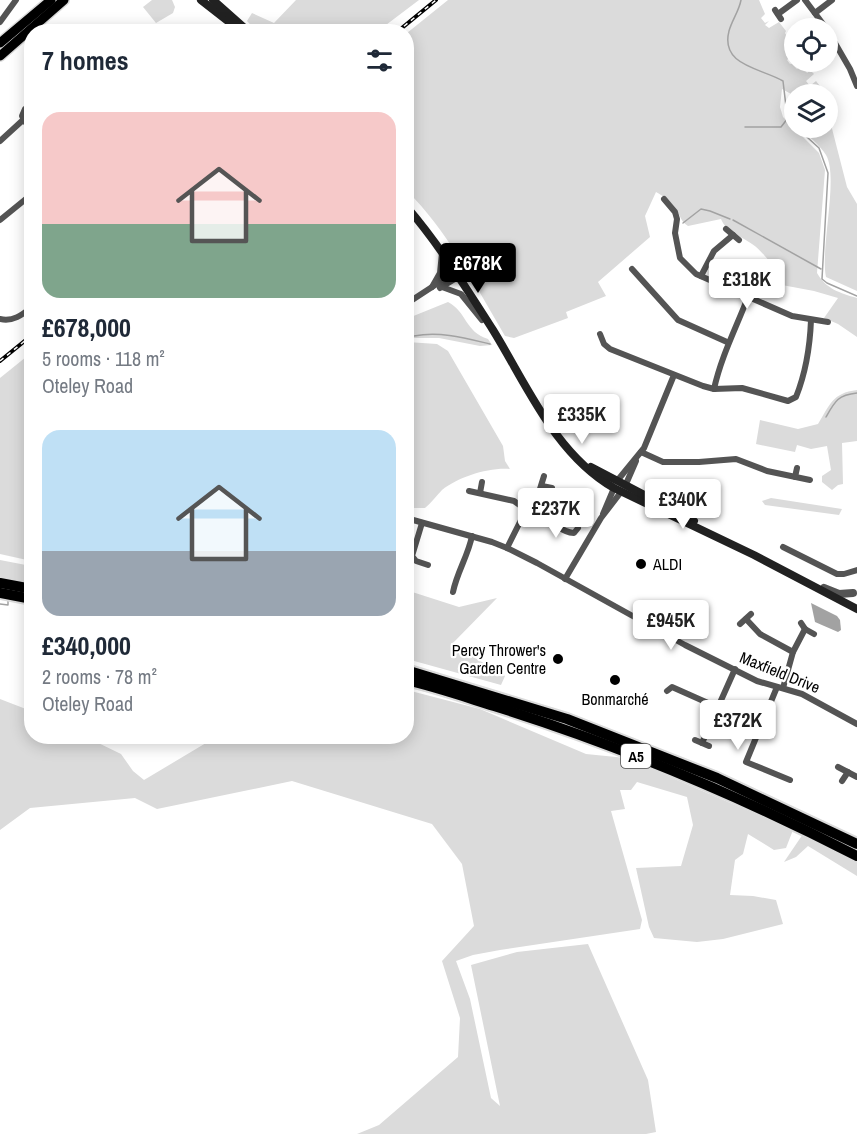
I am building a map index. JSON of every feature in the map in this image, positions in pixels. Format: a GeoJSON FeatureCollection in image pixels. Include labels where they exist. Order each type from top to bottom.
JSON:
{"type":"FeatureCollection","features":[{"type":"Feature","properties":{"kind":"highway"},"geometry":{"type":"LineString","coordinates":[[0,583],[24,588]]}},
{"type":"Feature","properties":{"kind":"highway"},"geometry":{"type":"LineString","coordinates":[[0,593],[24,598]]}},
{"type":"Feature","properties":{"kind":"highway","name":"A5"},"geometry":{"type":"LineString","coordinates":[[414,672],[567,719],[717,778],[857,844]]}},
{"type":"Feature","properties":{"kind":"highway","name":"A5"},"geometry":{"type":"LineString","coordinates":[[414,682],[559,726],[640,757],[778,816],[857,856]]}},
{"type":"Feature","properties":{"kind":"main road"},"geometry":{"type":"LineString","coordinates":[[0,43],[51,0]]}},
{"type":"Feature","properties":{"kind":"main road"},"geometry":{"type":"LineString","coordinates":[[37,24],[64,0]]}},
{"type":"Feature","properties":{"kind":"main road"},"geometry":{"type":"LineString","coordinates":[[201,0],[232,24]]}},
{"type":"Feature","properties":{"kind":"main road"},"geometry":{"type":"LineString","coordinates":[[213,0],[240,24]]}},
{"type":"Feature","properties":{"kind":"main road"},"geometry":{"type":"LineString","coordinates":[[0,56],[24,35]]}},
{"type":"Feature","properties":{"kind":"main road"},"geometry":{"type":"LineString","coordinates":[[414,216],[457,275],[545,420],[562,442],[585,465],[620,486],[855,606]]}},
{"type":"Feature","properties":{"kind":"street"},"geometry":{"type":"LineString","coordinates":[[0,22],[16,0]]}},
{"type":"Feature","properties":{"kind":"street"},"geometry":{"type":"LineString","coordinates":[[778,14],[797,0]]}},
{"type":"Feature","properties":{"kind":"street"},"geometry":{"type":"LineString","coordinates":[[805,0],[819,18]]}},
{"type":"Feature","properties":{"kind":"street"},"geometry":{"type":"LineString","coordinates":[[815,13],[832,0]]}},
{"type":"Feature","properties":{"kind":"street"},"geometry":{"type":"LineString","coordinates":[[838,47],[854,71],[857,86]]}},
{"type":"Feature","properties":{"kind":"street"},"geometry":{"type":"LineString","coordinates":[[0,141],[23,120],[24,111]]}},
{"type":"Feature","properties":{"kind":"street"},"geometry":{"type":"LineString","coordinates":[[664,199],[675,212],[677,219],[675,233],[680,258],[692,271],[792,316],[828,321]]}},
{"type":"Feature","properties":{"kind":"street"},"geometry":{"type":"LineString","coordinates":[[0,220],[24,200]]}},
{"type":"Feature","properties":{"kind":"street"},"geometry":{"type":"LineString","coordinates":[[701,276],[714,252],[736,237],[726,229]]}},
{"type":"Feature","properties":{"kind":"street"},"geometry":{"type":"LineString","coordinates":[[675,233],[683,233]]}},
{"type":"Feature","properties":{"kind":"street"},"geometry":{"type":"LineString","coordinates":[[430,290],[440,273],[442,253]]}},
{"type":"Feature","properties":{"kind":"street"},"geometry":{"type":"LineString","coordinates":[[632,269],[678,320],[728,342]]}},
{"type":"Feature","properties":{"kind":"street"},"geometry":{"type":"LineString","coordinates":[[638,276],[645,270]]}},
{"type":"Feature","properties":{"kind":"street"},"geometry":{"type":"LineString","coordinates":[[430,290],[442,287],[457,275]]}},
{"type":"Feature","properties":{"kind":"street"},"geometry":{"type":"LineString","coordinates":[[414,299],[457,275]]}},
{"type":"Feature","properties":{"kind":"street"},"geometry":{"type":"LineString","coordinates":[[442,287],[461,294],[487,327],[493,331]]}},
{"type":"Feature","properties":{"kind":"street"},"geometry":{"type":"LineString","coordinates":[[714,389],[728,342],[748,297]]}},
{"type":"Feature","properties":{"kind":"street"},"geometry":{"type":"LineString","coordinates":[[0,319],[8,321],[24,312]]}},
{"type":"Feature","properties":{"kind":"street"},"geometry":{"type":"LineString","coordinates":[[600,334],[603,342],[610,349],[674,375],[714,389],[742,388],[784,400],[793,399],[798,393],[806,365],[811,320]]}},
{"type":"Feature","properties":{"kind":"street"},"geometry":{"type":"LineString","coordinates":[[603,342],[610,337]]}},
{"type":"Feature","properties":{"kind":"street"},"geometry":{"type":"LineString","coordinates":[[565,579],[602,517],[607,500],[620,486],[640,453],[674,375]]}},
{"type":"Feature","properties":{"kind":"street"},"geometry":{"type":"LineString","coordinates":[[640,453],[663,462],[736,459],[759,468],[810,480]]}},
{"type":"Feature","properties":{"kind":"street"},"geometry":{"type":"LineString","coordinates":[[795,477],[797,468]]}},
{"type":"Feature","properties":{"kind":"street"},"geometry":{"type":"LineString","coordinates":[[507,549],[518,524],[535,504],[544,477]]}},
{"type":"Feature","properties":{"kind":"street"},"geometry":{"type":"LineString","coordinates":[[480,493],[483,482]]}},
{"type":"Feature","properties":{"kind":"street"},"geometry":{"type":"LineString","coordinates":[[542,486],[552,488]]}},
{"type":"Feature","properties":{"kind":"street"},"geometry":{"type":"LineString","coordinates":[[469,490],[514,501],[528,511]]}},
{"type":"Feature","properties":{"kind":"street"},"geometry":{"type":"LineString","coordinates":[[535,504],[555,524],[569,533],[576,533]]}},
{"type":"Feature","properties":{"kind":"street","name":"Maxfield Drive"},"geometry":{"type":"LineString","coordinates":[[414,520],[472,536],[507,549],[685,645],[757,681],[802,694],[857,724]]}},
{"type":"Feature","properties":{"kind":"street"},"geometry":{"type":"LineString","coordinates":[[414,549],[422,523]]}},
{"type":"Feature","properties":{"kind":"street"},"geometry":{"type":"LineString","coordinates":[[453,592],[459,570],[469,551],[472,536]]}},
{"type":"Feature","properties":{"kind":"street"},"geometry":{"type":"LineString","coordinates":[[787,547],[837,574],[857,570]]}},
{"type":"Feature","properties":{"kind":"street"},"geometry":{"type":"LineString","coordinates":[[414,558],[428,565]]}},
{"type":"Feature","properties":{"kind":"street"},"geometry":{"type":"LineString","coordinates":[[800,579],[839,594],[855,591],[855,606]]}},
{"type":"Feature","properties":{"kind":"street"},"geometry":{"type":"LineString","coordinates":[[746,619],[760,634],[793,652]]}},
{"type":"Feature","properties":{"kind":"street"},"geometry":{"type":"LineString","coordinates":[[788,777],[746,762],[780,688],[803,626],[814,634]]}},
{"type":"Feature","properties":{"kind":"street"},"geometry":{"type":"LineString","coordinates":[[702,743],[735,669]]}},
{"type":"Feature","properties":{"kind":"street"},"geometry":{"type":"LineString","coordinates":[[669,687],[717,707]]}},
{"type":"Feature","properties":{"kind":"street"},"geometry":{"type":"LineString","coordinates":[[838,767],[857,777]]}},
{"type":"Feature","properties":{"kind":"street"},"geometry":{"type":"LineString","coordinates":[[842,781],[848,772]]}},
{"type":"Feature","properties":{"kind":"shaded area"},"geometry":{"type":"Polygon","coordinates":[[[152,0],[172,0],[175,7],[173,13],[156,23],[143,7],[152,0]]]}},
{"type":"Feature","properties":{"kind":"shaded area"},"geometry":{"type":"Polygon","coordinates":[[[296,0],[419,0],[387,24],[250,24],[247,21],[252,13],[274,23],[296,0]]]}},
{"type":"Feature","properties":{"kind":"shaded area"},"geometry":{"type":"Polygon","coordinates":[[[448,0],[759,0],[765,14],[761,18],[765,23],[769,21],[765,25],[769,28],[779,22],[784,28],[784,72],[812,72],[814,74],[806,81],[808,84],[784,84],[780,107],[784,118],[784,138],[804,138],[819,153],[825,170],[817,273],[829,287],[857,298],[857,337],[824,318],[838,298],[782,285],[779,276],[771,271],[773,265],[763,254],[755,246],[730,231],[721,219],[688,226],[672,204],[656,192],[645,216],[650,237],[598,282],[606,296],[566,312],[568,318],[514,338],[505,336],[448,242],[414,198],[414,27],[448,0]]]}},
{"type":"Feature","properties":{"kind":"shaded area"},"geometry":{"type":"Polygon","coordinates":[[[811,138],[834,138],[847,187],[857,204],[857,291],[826,277],[825,249],[831,179],[826,155],[811,138]]]}},
{"type":"Feature","properties":{"kind":"shaded area"},"geometry":{"type":"Polygon","coordinates":[[[448,302],[459,311],[475,332],[488,339],[492,345],[480,346],[439,338],[414,338],[414,316],[448,302]]]}},
{"type":"Feature","properties":{"kind":"shaded area"},"geometry":{"type":"Polygon","coordinates":[[[414,342],[437,344],[448,351],[503,446],[505,461],[510,469],[483,471],[456,481],[442,490],[425,508],[414,508],[414,342]]]}},
{"type":"Feature","properties":{"kind":"shaded area"},"geometry":{"type":"Polygon","coordinates":[[[24,359],[24,559],[0,554],[0,378],[24,359]]]}},
{"type":"Feature","properties":{"kind":"shaded area"},"geometry":{"type":"Polygon","coordinates":[[[857,390],[857,441],[842,443],[843,484],[832,490],[822,482],[822,476],[831,470],[827,446],[811,449],[797,445],[795,452],[756,444],[760,420],[798,429],[818,424],[837,397],[857,390]]]}},
{"type":"Feature","properties":{"kind":"shaded area"},"geometry":{"type":"Polygon","coordinates":[[[771,498],[842,509],[839,515],[765,505],[762,501],[771,498]]]}},
{"type":"Feature","properties":{"kind":"shaded area"},"geometry":{"type":"Polygon","coordinates":[[[0,560],[24,565],[24,582],[0,577],[0,560]]]}},
{"type":"Feature","properties":{"kind":"shaded area"},"geometry":{"type":"Polygon","coordinates":[[[414,593],[459,607],[497,598],[452,644],[505,676],[501,685],[414,661],[414,593]]]}},
{"type":"Feature","properties":{"kind":"shaded area"},"geometry":{"type":"Polygon","coordinates":[[[811,603],[837,616],[841,630],[838,632],[815,622],[811,603]]]}},
{"type":"Feature","properties":{"kind":"shaded area"},"geometry":{"type":"Polygon","coordinates":[[[414,692],[480,709],[586,754],[626,758],[793,830],[786,848],[774,850],[748,834],[743,854],[735,860],[730,895],[776,900],[783,924],[723,939],[697,942],[654,938],[649,927],[636,868],[681,866],[693,825],[687,797],[637,782],[631,790],[620,790],[625,809],[611,811],[642,920],[640,929],[500,950],[456,961],[470,999],[491,1098],[500,1106],[471,965],[517,952],[588,944],[648,1080],[656,1132],[646,1134],[357,1134],[379,1125],[458,1057],[460,1018],[442,961],[474,926],[462,864],[432,824],[292,781],[157,809],[135,798],[30,808],[0,830],[0,699],[24,708],[24,744],[100,744],[121,754],[133,771],[144,780],[204,744],[414,744],[414,692]]]}},
{"type":"Feature","properties":{"kind":"shaded area"},"geometry":{"type":"Polygon","coordinates":[[[803,834],[857,862],[857,876],[808,846],[796,857],[784,862],[803,834]]]}},
{"type":"Feature","properties":{"kind":"waterway"},"geometry":{"type":"LineString","coordinates":[[741,0],[729,31],[728,43],[731,52],[744,64],[783,81],[784,90]]}},
{"type":"Feature","properties":{"kind":"waterway"},"geometry":{"type":"LineString","coordinates":[[745,127],[781,127],[784,123]]}},
{"type":"Feature","properties":{"kind":"waterway"},"geometry":{"type":"LineString","coordinates":[[808,138],[819,148],[828,173],[822,279],[857,296]]}},
{"type":"Feature","properties":{"kind":"waterway"},"geometry":{"type":"LineString","coordinates":[[683,223],[701,209],[730,219]]}},
{"type":"Feature","properties":{"kind":"waterway"},"geometry":{"type":"LineString","coordinates":[[733,220],[821,269]]}},
{"type":"Feature","properties":{"kind":"waterway"},"geometry":{"type":"LineString","coordinates":[[414,336],[443,335],[490,344]]}},
{"type":"Feature","properties":{"kind":"waterway"},"geometry":{"type":"LineString","coordinates":[[826,417],[838,400],[845,395],[857,393]]}},
{"type":"Feature","properties":{"kind":"waterway"},"geometry":{"type":"LineString","coordinates":[[0,604],[8,605],[8,599]]}},
{"type":"Feature","properties":{"kind":"railway"},"geometry":{"type":"LineString","coordinates":[[407,24],[436,0]]}},
{"type":"Feature","properties":{"kind":"railway"},"geometry":{"type":"LineString","coordinates":[[0,361],[24,342]]}},
{"type":"Feature","properties":{"kind":"place","name":"ALDI"},"geometry":{"type":"Point","coordinates":[641,564]}},
{"type":"Feature","properties":{"kind":"place","name":"Percy Thrower's Garden Centre"},"geometry":{"type":"Point","coordinates":[558,659]}},
{"type":"Feature","properties":{"kind":"place","name":"Bonmarché"},"geometry":{"type":"Point","coordinates":[615,680]}}]}
